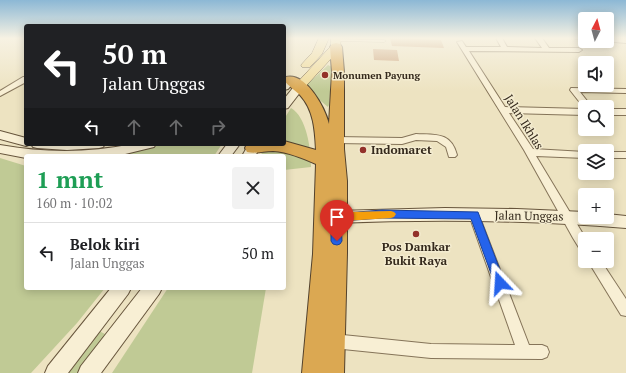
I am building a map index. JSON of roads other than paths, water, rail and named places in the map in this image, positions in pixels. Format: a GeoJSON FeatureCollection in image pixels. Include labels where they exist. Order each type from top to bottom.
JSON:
{"type":"FeatureCollection","features":[{"type":"Feature","properties":{"kind":"highway"},"geometry":{"type":"LineString","coordinates":[[316,373],[330,252],[336,217],[338,181],[336,140],[338,72],[335,55]]}},
{"type":"Feature","properties":{"kind":"highway"},"geometry":{"type":"LineString","coordinates":[[290,84],[309,96],[320,116],[324,161],[325,218],[330,252],[333,341],[331,373]]}},
{"type":"Feature","properties":{"kind":"highway"},"geometry":{"type":"LineString","coordinates":[[252,149],[265,146]]}},
{"type":"Feature","properties":{"kind":"highway"},"geometry":{"type":"LineString","coordinates":[[278,146],[300,150],[324,161]]}},
{"type":"Feature","properties":{"kind":"main road"},"geometry":{"type":"LineString","coordinates":[[290,84],[316,55]]}},
{"type":"Feature","properties":{"kind":"main road"},"geometry":{"type":"LineString","coordinates":[[290,84],[319,55]]}},
{"type":"Feature","properties":{"kind":"street","name":"Jalan Ikhlas"},"geometry":{"type":"LineString","coordinates":[[467,55],[530,152],[565,216],[578,236]]}},
{"type":"Feature","properties":{"kind":"street"},"geometry":{"type":"LineString","coordinates":[[0,94],[24,80]]}},
{"type":"Feature","properties":{"kind":"street"},"geometry":{"type":"LineString","coordinates":[[286,99],[290,84]]}},
{"type":"Feature","properties":{"kind":"street"},"geometry":{"type":"LineString","coordinates":[[582,100],[574,90],[626,91]]}},
{"type":"Feature","properties":{"kind":"street"},"geometry":{"type":"LineString","coordinates":[[504,110],[578,112]]}},
{"type":"Feature","properties":{"kind":"street"},"geometry":{"type":"LineString","coordinates":[[614,112],[626,112]]}},
{"type":"Feature","properties":{"kind":"street"},"geometry":{"type":"LineString","coordinates":[[0,135],[24,141]]}},
{"type":"Feature","properties":{"kind":"street"},"geometry":{"type":"LineString","coordinates":[[336,140],[402,141],[416,137],[439,138],[447,142],[450,146],[452,155]]}},
{"type":"Feature","properties":{"kind":"street"},"geometry":{"type":"LineString","coordinates":[[101,154],[141,146]]}},
{"type":"Feature","properties":{"kind":"street"},"geometry":{"type":"LineString","coordinates":[[226,154],[232,146]]}},
{"type":"Feature","properties":{"kind":"street"},"geometry":{"type":"LineString","coordinates":[[0,149],[34,154]]}},
{"type":"Feature","properties":{"kind":"street"},"geometry":{"type":"LineString","coordinates":[[530,152],[578,154]]}},
{"type":"Feature","properties":{"kind":"street"},"geometry":{"type":"LineString","coordinates":[[614,155],[626,155]]}},
{"type":"Feature","properties":{"kind":"street","name":"Jalan Unggas"},"geometry":{"type":"LineString","coordinates":[[336,217],[382,214],[565,216],[626,222]]}},
{"type":"Feature","properties":{"kind":"street"},"geometry":{"type":"LineString","coordinates":[[474,215],[525,352]]}},
{"type":"Feature","properties":{"kind":"street"},"geometry":{"type":"LineString","coordinates":[[599,268],[626,310]]}},
{"type":"Feature","properties":{"kind":"street"},"geometry":{"type":"LineString","coordinates":[[55,373],[98,321],[121,290]]}},
{"type":"Feature","properties":{"kind":"street"},"geometry":{"type":"LineString","coordinates":[[88,373],[152,290]]}},
{"type":"Feature","properties":{"kind":"street"},"geometry":{"type":"LineString","coordinates":[[98,321],[122,330]]}},
{"type":"Feature","properties":{"kind":"street"},"geometry":{"type":"LineString","coordinates":[[333,341],[431,351],[542,352]]}},
{"type":"Feature","properties":{"kind":"place","name":"Monumen Payung"},"geometry":{"type":"Point","coordinates":[325,75]}},
{"type":"Feature","properties":{"kind":"place","name":"Indomaret"},"geometry":{"type":"Point","coordinates":[363,150]}},
{"type":"Feature","properties":{"kind":"place","name":"Pos Damkar Bukit Raya"},"geometry":{"type":"Point","coordinates":[416,234]}}]}
